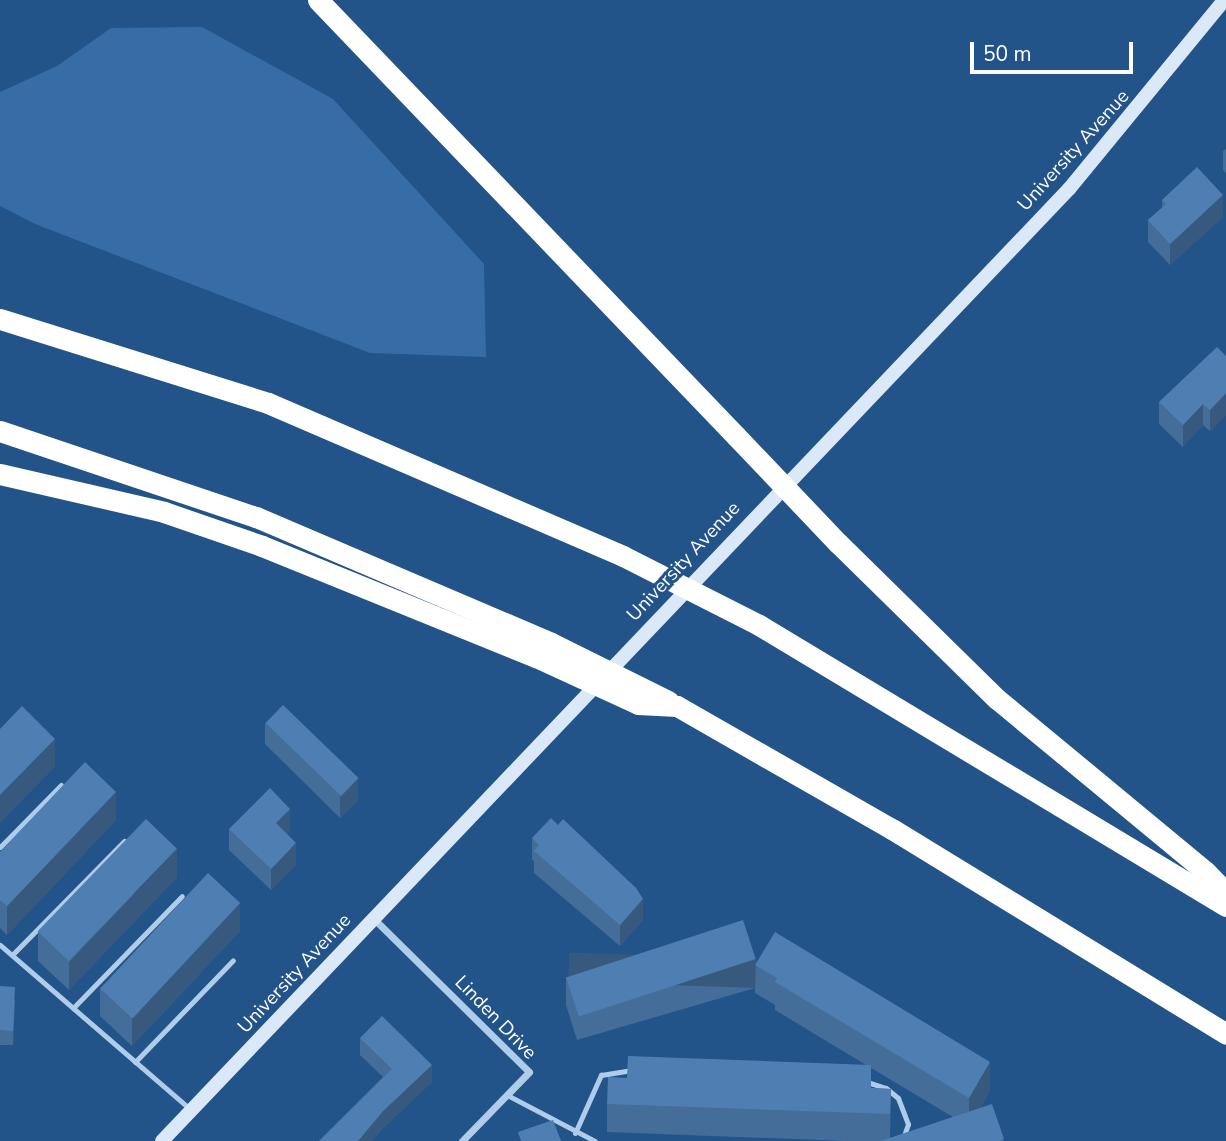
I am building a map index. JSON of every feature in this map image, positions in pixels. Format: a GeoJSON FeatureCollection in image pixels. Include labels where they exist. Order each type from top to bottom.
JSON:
{"type":"FeatureCollection","features":[{"type":"Feature","properties":{"kind":"highway"},"geometry":{"type":"LineString","coordinates":[[318,0],[838,542],[997,699],[1206,872],[1226,893]]}},
{"type":"Feature","properties":{"kind":"highway"},"geometry":{"type":"LineString","coordinates":[[0,319],[268,403],[623,556],[759,625],[1226,906]]}},
{"type":"Feature","properties":{"kind":"highway"},"geometry":{"type":"LineString","coordinates":[[0,431],[256,517],[440,592],[544,650]]}},
{"type":"Feature","properties":{"kind":"highway"},"geometry":{"type":"LineString","coordinates":[[0,474],[76,489],[225,533],[544,650],[677,706],[870,816],[1226,1034]]}},
{"type":"Feature","properties":{"kind":"main road","name":"University Avenue"},"geometry":{"type":"LineString","coordinates":[[162,1141],[1069,189],[1224,0]]}},
{"type":"Feature","properties":{"kind":"street","name":"Linden Drive"},"geometry":{"type":"LineString","coordinates":[[373,918],[529,1072],[463,1141]]}},
{"type":"Feature","properties":{"kind":"lane"},"geometry":{"type":"LineString","coordinates":[[0,847],[61,785]]}},
{"type":"Feature","properties":{"kind":"lane"},"geometry":{"type":"LineString","coordinates":[[12,955],[124,841]]}},
{"type":"Feature","properties":{"kind":"lane"},"geometry":{"type":"LineString","coordinates":[[72,1008],[182,896]]}},
{"type":"Feature","properties":{"kind":"lane"},"geometry":{"type":"LineString","coordinates":[[0,945],[192,1110]]}},
{"type":"Feature","properties":{"kind":"lane"},"geometry":{"type":"LineString","coordinates":[[135,1062],[233,960]]}},
{"type":"Feature","properties":{"kind":"lane"},"geometry":{"type":"LineString","coordinates":[[575,1133],[593,1083],[601,1075],[620,1069],[648,1070]]}},
{"type":"Feature","properties":{"kind":"lane"},"geometry":{"type":"LineString","coordinates":[[857,1080],[886,1088],[898,1098],[908,1124],[902,1141]]}},
{"type":"Feature","properties":{"kind":"lane"},"geometry":{"type":"LineString","coordinates":[[507,1094],[575,1133],[595,1141]]}},
{"type":"Feature","properties":{"kind":"shaded area"},"geometry":{"type":"Polygon","coordinates":[[[202,27],[333,99],[484,264],[486,357],[370,353],[35,224],[0,206],[0,92],[57,66],[111,28],[202,27]]]}},
{"type":"Feature","properties":{"kind":"building"},"geometry":{"type":"Polygon","coordinates":[[[1197,167],[1223,195],[1170,244],[1148,220],[1166,204],[1162,200],[1197,167]]]}},
{"type":"Feature","properties":{"kind":"building"},"geometry":{"type":"Polygon","coordinates":[[[1217,347],[1226,356],[1226,393],[1210,410],[1203,404],[1183,425],[1159,402],[1217,347]]]}},
{"type":"Feature","properties":{"kind":"building"},"geometry":{"type":"Polygon","coordinates":[[[283,705],[359,778],[341,796],[266,723],[283,705]]]}},
{"type":"Feature","properties":{"kind":"building"},"geometry":{"type":"Polygon","coordinates":[[[22,706],[55,739],[0,795],[0,729],[22,706]]]}},
{"type":"Feature","properties":{"kind":"building"},"geometry":{"type":"Polygon","coordinates":[[[85,762],[116,792],[7,906],[0,900],[0,852],[85,762]]]}},
{"type":"Feature","properties":{"kind":"building"},"geometry":{"type":"Polygon","coordinates":[[[270,788],[290,809],[276,823],[296,843],[271,869],[229,829],[270,788]]]}},
{"type":"Feature","properties":{"kind":"building"},"geometry":{"type":"Polygon","coordinates":[[[551,818],[558,825],[563,819],[636,888],[643,899],[620,925],[534,851],[539,845],[532,838],[551,818]]]}},
{"type":"Feature","properties":{"kind":"building"},"geometry":{"type":"Polygon","coordinates":[[[146,819],[177,849],[69,961],[38,931],[146,819]]]}},
{"type":"Feature","properties":{"kind":"building"},"geometry":{"type":"Polygon","coordinates":[[[208,873],[240,903],[132,1019],[100,989],[208,873]]]}},
{"type":"Feature","properties":{"kind":"building"},"geometry":{"type":"Polygon","coordinates":[[[743,920],[756,959],[579,1016],[566,977],[743,920]]]}},
{"type":"Feature","properties":{"kind":"building"},"geometry":{"type":"Polygon","coordinates":[[[775,932],[990,1062],[969,1098],[775,982],[777,978],[755,965],[775,932]]]}},
{"type":"Feature","properties":{"kind":"building"},"geometry":{"type":"Polygon","coordinates":[[[0,986],[15,987],[13,1031],[0,1030],[0,986]]]}},
{"type":"Feature","properties":{"kind":"building"},"geometry":{"type":"Polygon","coordinates":[[[382,1016],[432,1065],[383,1111],[358,1141],[319,1141],[392,1069],[360,1038],[382,1016]]]}},
{"type":"Feature","properties":{"kind":"building"},"geometry":{"type":"Polygon","coordinates":[[[628,1056],[871,1065],[871,1088],[891,1089],[890,1114],[607,1104],[608,1077],[627,1078],[628,1056]]]}},
{"type":"Feature","properties":{"kind":"building"},"geometry":{"type":"Polygon","coordinates":[[[992,1104],[1004,1139],[999,1141],[881,1141],[992,1104]]]}},
{"type":"Feature","properties":{"kind":"building"},"geometry":{"type":"Polygon","coordinates":[[[553,1120],[561,1141],[521,1141],[518,1132],[553,1120]]]}}]}
